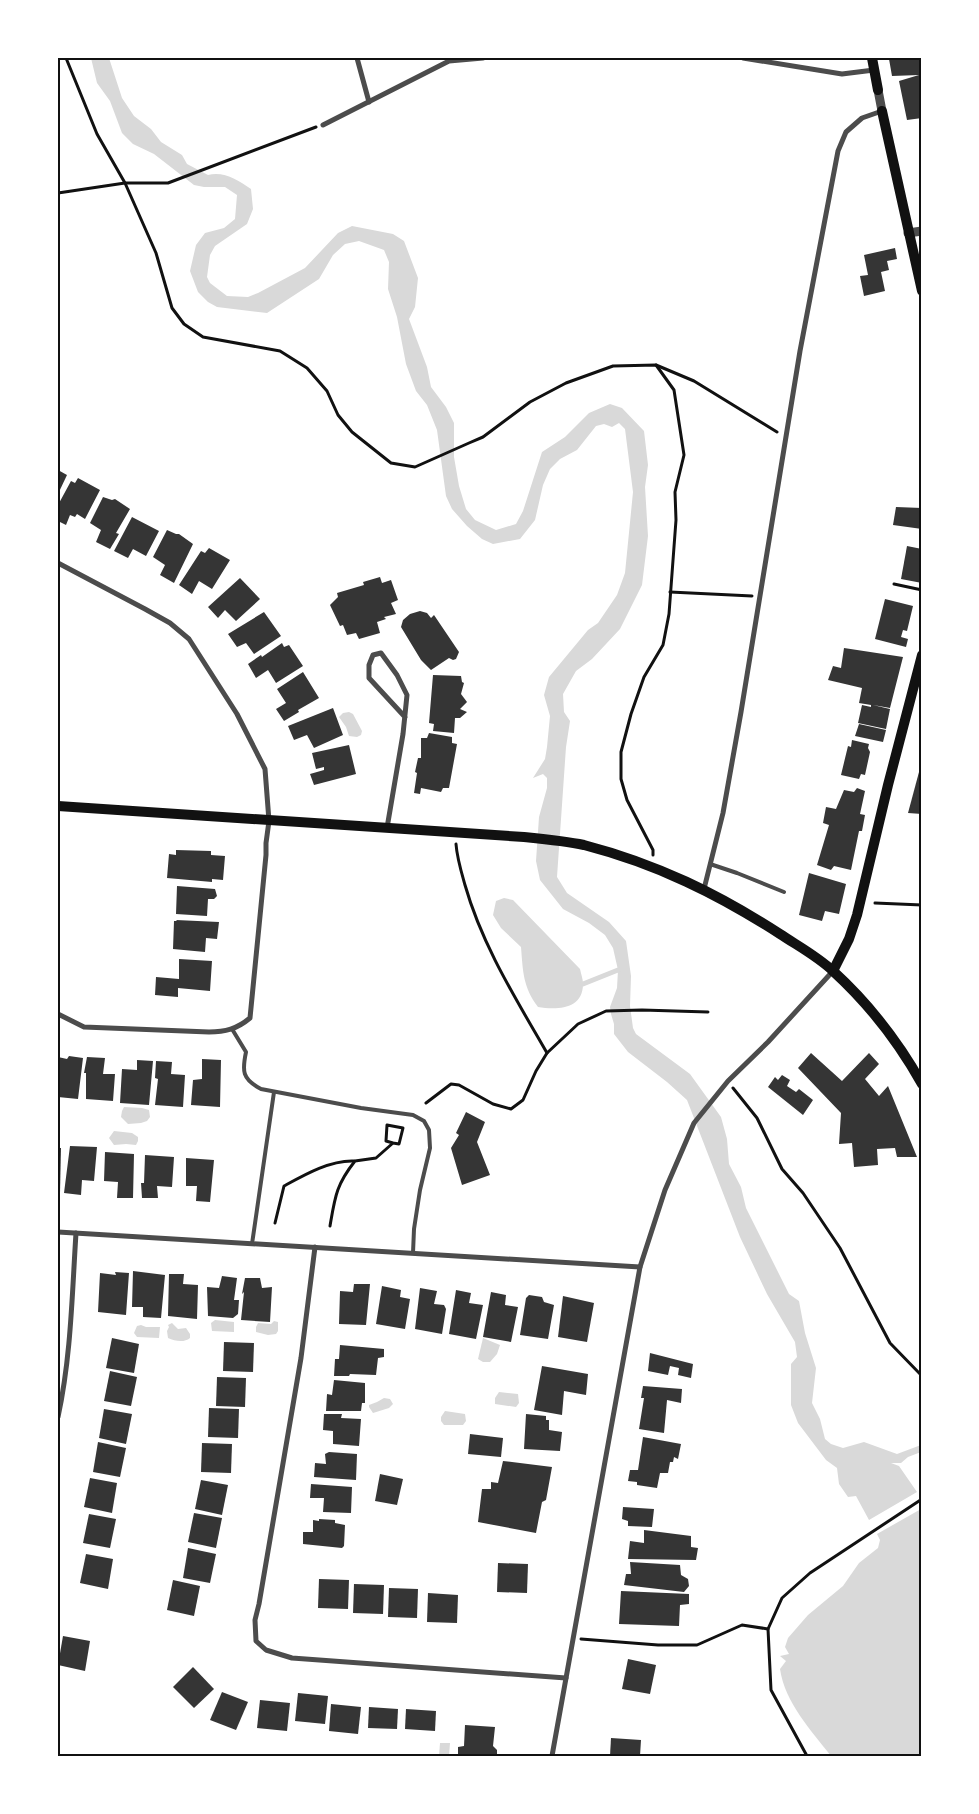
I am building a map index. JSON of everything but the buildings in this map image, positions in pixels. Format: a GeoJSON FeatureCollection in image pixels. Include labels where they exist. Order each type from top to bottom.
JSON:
{"type":"FeatureCollection","features":[{"type":"Feature","properties":{"kind":"main road"},"geometry":{"type":"LineString","coordinates":[[872,58],[878,90]]}},
{"type":"Feature","properties":{"kind":"main road"},"geometry":{"type":"LineString","coordinates":[[882,111],[922,291]]}},
{"type":"Feature","properties":{"kind":"main road"},"geometry":{"type":"LineString","coordinates":[[833,971],[849,939],[857,915],[922,655]]}},
{"type":"Feature","properties":{"kind":"main road"},"geometry":{"type":"LineString","coordinates":[[58,806],[524,837],[583,845],[651,866],[704,889],[819,959],[878,1018],[922,1084]]}},
{"type":"Feature","properties":{"kind":"street"},"geometry":{"type":"LineString","coordinates":[[357,58],[369,102]]}},
{"type":"Feature","properties":{"kind":"street"},"geometry":{"type":"LineString","coordinates":[[323,125],[448,59],[483,58]]}},
{"type":"Feature","properties":{"kind":"street"},"geometry":{"type":"LineString","coordinates":[[743,58],[842,74],[874,70]]}},
{"type":"Feature","properties":{"kind":"street"},"geometry":{"type":"LineString","coordinates":[[704,889],[724,806],[808,306],[838,151],[846,132],[862,118],[882,111],[878,90]]}},
{"type":"Feature","properties":{"kind":"street"},"geometry":{"type":"LineString","coordinates":[[908,233],[922,231]]}},
{"type":"Feature","properties":{"kind":"street"},"geometry":{"type":"LineString","coordinates":[[58,563],[146,608],[170,623],[189,639],[237,714],[265,768],[269,821],[250,1018],[242,1025],[232,1029],[221,1032],[208,1032],[84,1027],[58,1014]]}},
{"type":"Feature","properties":{"kind":"street"},"geometry":{"type":"LineString","coordinates":[[387,829],[405,717],[407,695],[397,675],[381,653],[373,655],[369,665],[369,678],[405,717]]}},
{"type":"Feature","properties":{"kind":"street"},"geometry":{"type":"LineString","coordinates":[[552,1756],[640,1267],[665,1190],[694,1123],[728,1081],[768,1042],[833,971]]}},
{"type":"Feature","properties":{"kind":"street"},"geometry":{"type":"LineString","coordinates":[[58,1232],[640,1267]]}},
{"type":"Feature","properties":{"kind":"street"},"geometry":{"type":"LineString","coordinates":[[58,1417],[70,1327],[76,1233]]}},
{"type":"Feature","properties":{"kind":"street"},"geometry":{"type":"LineString","coordinates":[[316,1247],[301,1358],[255,1620],[256,1641],[266,1650],[292,1658],[566,1678]]}},
{"type":"Feature","properties":{"kind":"lane"},"geometry":{"type":"LineString","coordinates":[[710,864],[784,892]]}},
{"type":"Feature","properties":{"kind":"lane"},"geometry":{"type":"LineString","coordinates":[[232,1029],[246,1052],[243,1068],[249,1083],[261,1090],[361,1108],[413,1115],[424,1121],[429,1130],[430,1148],[420,1190],[414,1229],[413,1254]]}},
{"type":"Feature","properties":{"kind":"lane"},"geometry":{"type":"LineString","coordinates":[[252,1244],[274,1092]]}},
{"type":"Feature","properties":{"kind":"path"},"geometry":{"type":"LineString","coordinates":[[66,58],[97,134],[125,183],[156,253],[172,308],[184,324],[203,337],[280,351],[307,368],[327,391],[338,415],[352,432],[391,463],[415,467],[483,437],[530,402],[566,383],[613,366],[656,365],[694,381],[786,437]]}},
{"type":"Feature","properties":{"kind":"path"},"geometry":{"type":"LineString","coordinates":[[58,193],[125,183],[168,183],[323,125]]}},
{"type":"Feature","properties":{"kind":"path"},"geometry":{"type":"LineString","coordinates":[[651,866],[653,850],[627,800],[621,778],[621,752],[630,714],[644,677],[663,644],[669,614],[676,520],[675,492],[684,455],[674,390],[656,365]]}},
{"type":"Feature","properties":{"kind":"path"},"geometry":{"type":"LineString","coordinates":[[894,584],[922,590]]}},
{"type":"Feature","properties":{"kind":"path"},"geometry":{"type":"LineString","coordinates":[[670,592],[760,596]]}},
{"type":"Feature","properties":{"kind":"path"},"geometry":{"type":"LineString","coordinates":[[455,833],[457,856],[474,913],[504,979],[548,1053]]}},
{"type":"Feature","properties":{"kind":"path"},"geometry":{"type":"LineString","coordinates":[[875,903],[922,905]]}},
{"type":"Feature","properties":{"kind":"path"},"geometry":{"type":"LineString","coordinates":[[426,1102],[451,1084],[459,1085],[493,1104],[512,1109],[523,1100],[536,1071],[548,1053],[578,1024],[606,1011],[708,1012]]}},
{"type":"Feature","properties":{"kind":"path"},"geometry":{"type":"LineString","coordinates":[[728,1081],[757,1118],[782,1169],[803,1193],[840,1248],[890,1343],[922,1376]]}},
{"type":"Feature","properties":{"kind":"path"},"geometry":{"type":"LineString","coordinates":[[387,1125],[403,1128],[399,1144],[393,1143],[386,1141],[387,1125]]}},
{"type":"Feature","properties":{"kind":"path"},"geometry":{"type":"LineString","coordinates":[[275,1222],[284,1186],[335,1163],[376,1158],[393,1143]]}},
{"type":"Feature","properties":{"kind":"path"},"geometry":{"type":"LineString","coordinates":[[330,1226],[338,1186],[355,1161]]}},
{"type":"Feature","properties":{"kind":"path"},"geometry":{"type":"LineString","coordinates":[[807,1756],[771,1690],[768,1629],[782,1598],[810,1573],[922,1499]]}},
{"type":"Feature","properties":{"kind":"path"},"geometry":{"type":"LineString","coordinates":[[573,1638],[658,1645],[697,1646],[742,1625],[768,1629]]}},
{"type":"Feature","properties":{"kind":"shaded area"},"geometry":{"type":"Polygon","coordinates":[[[91,58],[109,58],[122,98],[134,116],[151,129],[161,142],[182,155],[187,164],[208,175],[220,174],[231,177],[251,189],[253,209],[247,224],[215,246],[210,255],[207,277],[210,283],[227,296],[248,297],[305,268],[338,233],[352,226],[393,234],[404,241],[418,278],[415,307],[409,319],[427,367],[431,387],[446,407],[454,423],[454,457],[459,486],[466,509],[475,520],[496,530],[516,524],[523,511],[542,452],[565,437],[589,413],[610,404],[622,408],[644,431],[648,465],[645,487],[648,536],[642,585],[620,629],[592,659],[576,671],[563,694],[564,712],[570,721],[566,747],[557,877],[567,893],[609,922],[626,941],[631,976],[630,1006],[633,1028],[636,1034],[690,1074],[721,1117],[727,1139],[729,1164],[741,1187],[746,1208],[789,1294],[799,1301],[805,1333],[816,1368],[812,1403],[820,1419],[825,1439],[831,1444],[843,1448],[864,1442],[897,1454],[921,1445],[921,1452],[908,1457],[901,1463],[891,1463],[899,1466],[917,1492],[869,1520],[856,1496],[848,1497],[839,1484],[837,1468],[826,1460],[798,1423],[791,1405],[791,1364],[797,1357],[795,1342],[767,1294],[740,1237],[687,1100],[628,1052],[614,1034],[610,1007],[617,988],[618,970],[613,948],[605,935],[589,923],[563,909],[540,880],[536,861],[539,817],[547,788],[547,778],[543,774],[533,778],[545,759],[547,747],[550,716],[544,695],[549,677],[588,630],[598,623],[617,595],[625,573],[633,492],[625,429],[619,423],[612,427],[604,424],[596,426],[577,450],[560,459],[550,469],[543,485],[535,520],[520,539],[493,544],[482,539],[452,509],[446,496],[437,430],[427,405],[416,391],[406,364],[397,317],[388,289],[389,262],[384,250],[359,241],[345,244],[333,255],[319,279],[267,313],[217,307],[208,302],[198,292],[190,271],[196,245],[205,233],[224,228],[235,219],[237,195],[225,187],[194,185],[154,154],[133,144],[122,133],[110,101],[97,83],[91,58]]]}},
{"type":"Feature","properties":{"kind":"shaded area"},"geometry":{"type":"Polygon","coordinates":[[[349,712],[353,714],[362,731],[361,735],[357,737],[349,736],[346,727],[339,717],[343,713],[349,712]]]}},
{"type":"Feature","properties":{"kind":"shaded area"},"geometry":{"type":"Polygon","coordinates":[[[504,898],[513,900],[580,969],[583,982],[582,993],[574,1003],[560,1008],[545,1008],[538,1007],[533,1000],[525,979],[521,947],[501,928],[493,915],[496,901],[504,898]]]}},
{"type":"Feature","properties":{"kind":"shaded area"},"geometry":{"type":"Polygon","coordinates":[[[124,1107],[149,1110],[150,1117],[147,1121],[141,1123],[128,1124],[121,1117],[124,1107]]]}},
{"type":"Feature","properties":{"kind":"shaded area"},"geometry":{"type":"Polygon","coordinates":[[[114,1131],[132,1133],[138,1137],[136,1145],[114,1145],[109,1138],[114,1131]]]}},
{"type":"Feature","properties":{"kind":"shaded area"},"geometry":{"type":"Polygon","coordinates":[[[215,1320],[234,1322],[234,1332],[212,1331],[211,1323],[215,1320]]]}},
{"type":"Feature","properties":{"kind":"shaded area"},"geometry":{"type":"Polygon","coordinates":[[[274,1321],[278,1322],[276,1334],[268,1335],[256,1332],[258,1323],[271,1324],[274,1321]]]}},
{"type":"Feature","properties":{"kind":"shaded area"},"geometry":{"type":"Polygon","coordinates":[[[172,1323],[178,1329],[186,1328],[190,1338],[185,1341],[179,1341],[168,1338],[168,1325],[172,1323]]]}},
{"type":"Feature","properties":{"kind":"shaded area"},"geometry":{"type":"Polygon","coordinates":[[[137,1326],[160,1327],[159,1338],[137,1337],[134,1333],[137,1326]]]}},
{"type":"Feature","properties":{"kind":"shaded area"},"geometry":{"type":"Polygon","coordinates":[[[483,1338],[500,1345],[497,1354],[490,1362],[483,1362],[478,1359],[483,1338]]]}},
{"type":"Feature","properties":{"kind":"shaded area"},"geometry":{"type":"Polygon","coordinates":[[[499,1392],[518,1394],[519,1403],[516,1407],[495,1404],[495,1398],[499,1392]]]}},
{"type":"Feature","properties":{"kind":"shaded area"},"geometry":{"type":"Polygon","coordinates":[[[384,1398],[390,1399],[393,1404],[389,1408],[373,1413],[369,1405],[384,1398]]]}},
{"type":"Feature","properties":{"kind":"shaded area"},"geometry":{"type":"Polygon","coordinates":[[[445,1411],[465,1414],[466,1421],[463,1425],[444,1425],[441,1417],[445,1411]]]}},
{"type":"Feature","properties":{"kind":"shaded area"},"geometry":{"type":"Polygon","coordinates":[[[921,1509],[921,1756],[831,1756],[793,1705],[787,1693],[780,1669],[786,1661],[780,1656],[789,1654],[785,1647],[788,1638],[808,1615],[843,1586],[859,1563],[878,1548],[880,1540],[877,1534],[921,1509]]]}},
{"type":"Feature","properties":{"kind":"shaded area"},"geometry":{"type":"Polygon","coordinates":[[[440,1743],[450,1743],[449,1756],[439,1756],[440,1743]]]}},
{"type":"Feature","properties":{"kind":"waterway"},"geometry":{"type":"LineString","coordinates":[[583,984],[618,970]]}}]}
